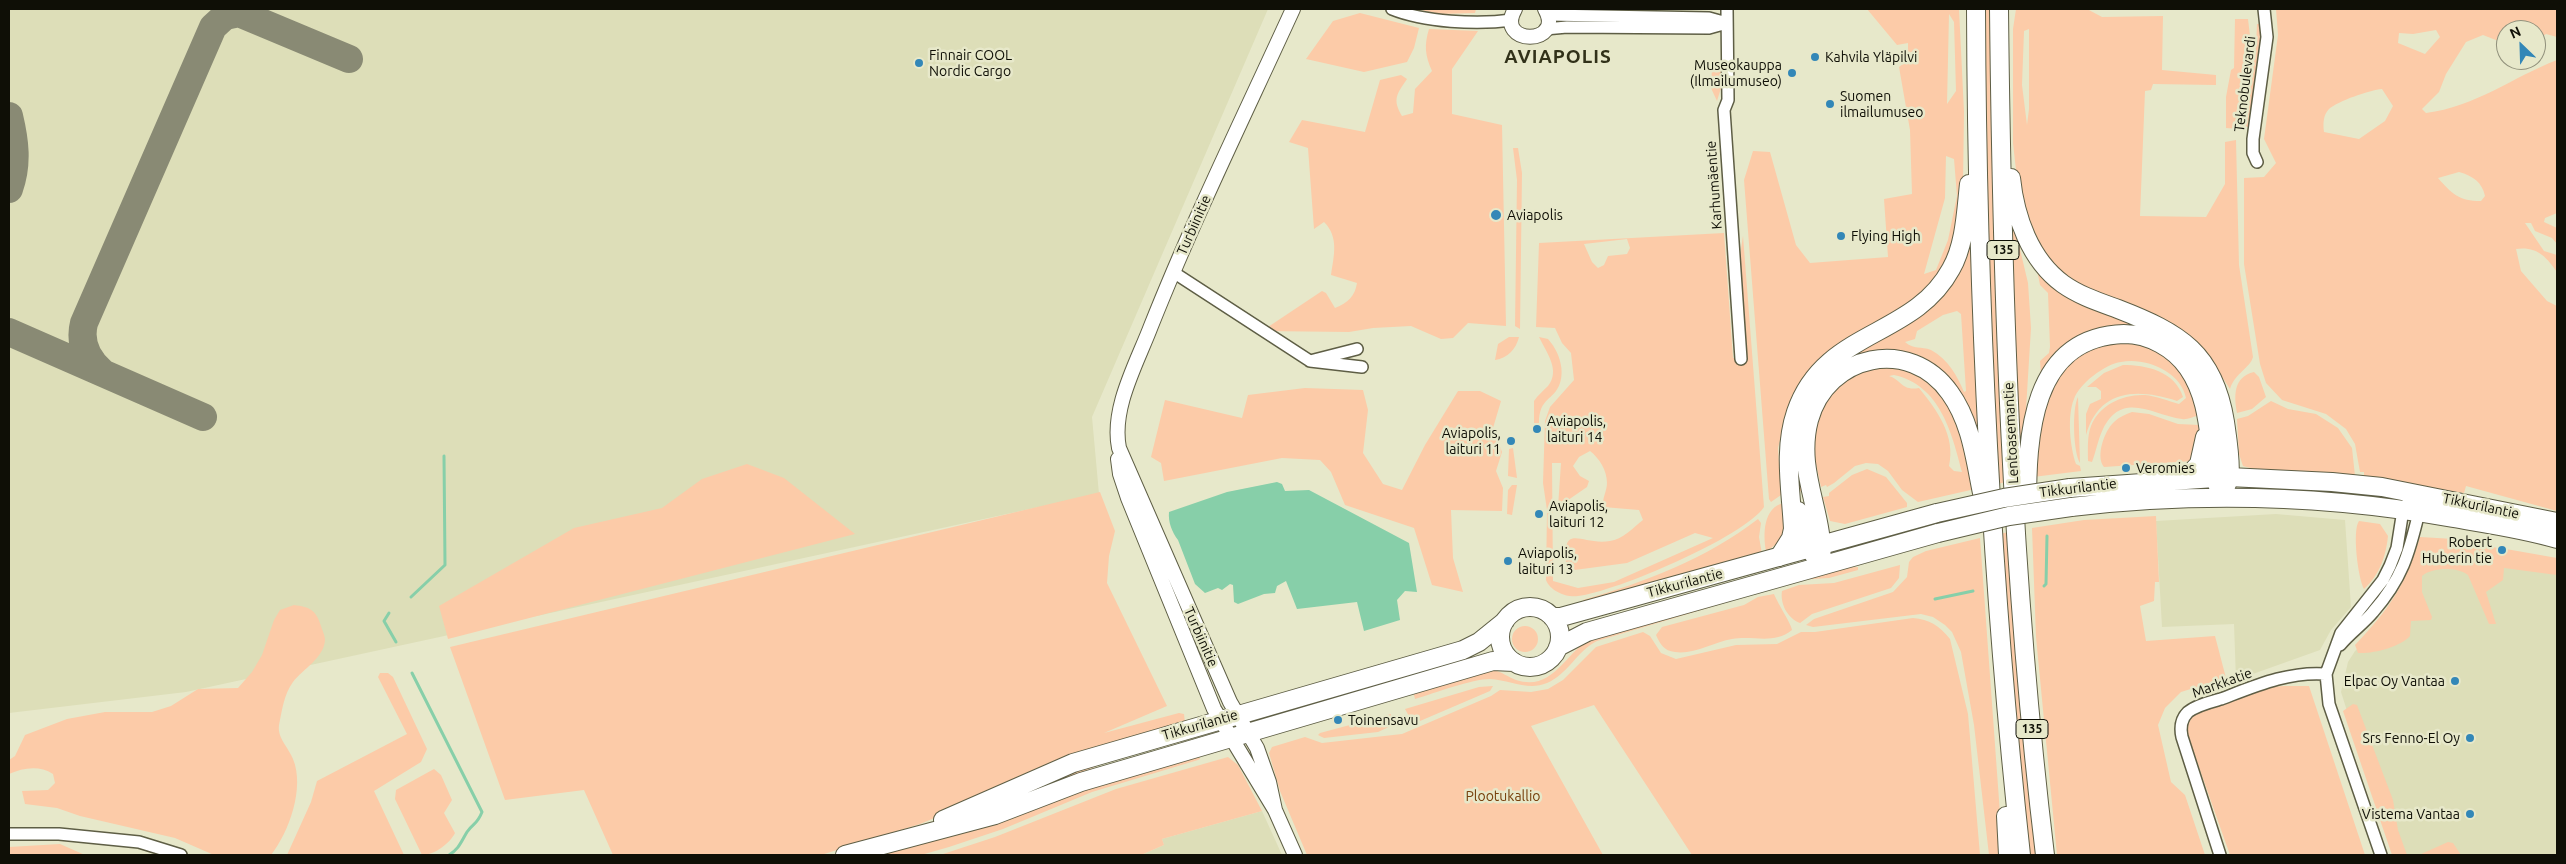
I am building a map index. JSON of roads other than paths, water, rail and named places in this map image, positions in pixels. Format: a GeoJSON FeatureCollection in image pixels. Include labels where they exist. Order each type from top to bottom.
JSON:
{"type":"FeatureCollection","features":[{"type":"Feature","properties":{"kind":"main road","name":"Lentoasemantie"},"geometry":{"type":"LineString","coordinates":[[1976,9],[1977,137],[1984,375],[2008,738]]}},
{"type":"Feature","properties":{"kind":"main road","name":"Lentoasemantie"},"geometry":{"type":"LineString","coordinates":[[1999,9],[2000,129],[2008,372],[2032,739],[2045,855]]}},
{"type":"Feature","properties":{"kind":"main road"},"geometry":{"type":"LineString","coordinates":[[2000,129],[2018,217],[2025,234],[2043,265],[2062,284],[2085,297],[2155,324],[2174,334],[2190,348],[2209,370],[2221,396],[2221,496]]}},
{"type":"Feature","properties":{"kind":"main road"},"geometry":{"type":"LineString","coordinates":[[1779,557],[1791,538],[1793,529],[1788,456],[1791,429],[1803,395],[1814,377],[1838,353],[1920,307],[1937,290],[1952,268],[1961,239],[1977,137]]}},
{"type":"Feature","properties":{"kind":"main road"},"geometry":{"type":"LineString","coordinates":[[2022,603],[2027,564],[2027,506],[2031,426],[2044,384],[2063,359],[2087,342],[2117,335],[2132,334],[2162,343],[2188,367],[2201,394],[2222,478]]}},
{"type":"Feature","properties":{"kind":"main road"},"geometry":{"type":"LineString","coordinates":[[1816,546],[1805,457],[1809,419],[1815,404],[1830,381],[1855,365],[1883,358],[1913,364],[1926,370],[1950,392],[1966,422],[1995,552]]}},
{"type":"Feature","properties":{"kind":"main road"},"geometry":{"type":"LineString","coordinates":[[2185,479],[2199,464],[2204,451],[2207,417]]}},
{"type":"Feature","properties":{"kind":"main road","name":"Tikkurilantie"},"geometry":{"type":"LineString","coordinates":[[1552,617],[1561,617],[1937,513],[2070,488],[2222,478],[2332,482],[2382,487],[2557,522]]}},
{"type":"Feature","properties":{"kind":"main road"},"geometry":{"type":"LineString","coordinates":[[1791,485],[1816,546],[1821,565]]}},
{"type":"Feature","properties":{"kind":"main road","name":"Tikkurilantie"},"geometry":{"type":"LineString","coordinates":[[1558,647],[1586,632],[1938,533],[2009,516],[2148,498],[2221,496],[2315,500],[2411,511],[2557,539]]}},
{"type":"Feature","properties":{"kind":"main road"},"geometry":{"type":"LineString","coordinates":[[1529,608],[1544,611],[1552,617],[1560,633],[1558,647],[1552,658],[1543,664],[1523,666],[1514,662],[1506,655],[1501,642],[1505,621],[1516,612],[1529,608]]}},
{"type":"Feature","properties":{"kind":"main road","name":"Tikkurilantie"},"geometry":{"type":"LineString","coordinates":[[898,841],[1073,764],[1238,714],[1463,650],[1479,642],[1505,621]]}},
{"type":"Feature","properties":{"kind":"main road","name":"Tikkurilantie"},"geometry":{"type":"LineString","coordinates":[[846,855],[995,815],[1081,782],[1494,661],[1514,662]]}},
{"type":"Feature","properties":{"kind":"main road"},"geometry":{"type":"LineString","coordinates":[[2008,738],[2021,855]]}},
{"type":"Feature","properties":{"kind":"main road","name":"135"},"geometry":{"type":"LineString","coordinates":[[2008,738],[2003,782],[2008,855]]}},
{"type":"Feature","properties":{"kind":"street","name":"Turbiinitie"},"geometry":{"type":"LineString","coordinates":[[1220,720],[1168,601],[1128,498],[1120,474],[1119,448],[1116,434],[1120,411],[1173,272],[1293,9]]}},
{"type":"Feature","properties":{"kind":"street"},"geometry":{"type":"LineString","coordinates":[[1392,9],[1441,19],[1493,22],[1513,14],[1517,33],[1528,38],[1541,34],[1546,18],[1567,26],[1709,28],[1727,23]]}},
{"type":"Feature","properties":{"kind":"street","name":"Karhumäentie"},"geometry":{"type":"LineString","coordinates":[[1727,9],[1728,100],[1724,110],[1741,359]]}},
{"type":"Feature","properties":{"kind":"street","name":"Teknobulevardi"},"geometry":{"type":"LineString","coordinates":[[2257,162],[2253,153],[2253,139],[2267,37],[2264,9]]}},
{"type":"Feature","properties":{"kind":"street"},"geometry":{"type":"LineString","coordinates":[[1173,272],[1310,361],[1362,367]]}},
{"type":"Feature","properties":{"kind":"street"},"geometry":{"type":"LineString","coordinates":[[1310,361],[1357,349]]}},
{"type":"Feature","properties":{"kind":"street","name":"Turbiinitie"},"geometry":{"type":"LineString","coordinates":[[1119,448],[1230,702],[1238,714]]}},
{"type":"Feature","properties":{"kind":"street"},"geometry":{"type":"LineString","coordinates":[[2381,855],[2329,704],[2326,674],[2341,633],[2383,580],[2390,566],[2411,511],[2414,493]]}},
{"type":"Feature","properties":{"kind":"street","name":"Markkatie"},"geometry":{"type":"LineString","coordinates":[[2220,855],[2182,738],[2181,726],[2185,717],[2198,707],[2284,677],[2312,673],[2326,674]]}},
{"type":"Feature","properties":{"kind":"street"},"geometry":{"type":"LineString","coordinates":[[1238,714],[1260,755],[1275,810]]}},
{"type":"Feature","properties":{"kind":"street"},"geometry":{"type":"LineString","coordinates":[[1220,720],[1275,810],[1295,855]]}},
{"type":"Feature","properties":{"kind":"street"},"geometry":{"type":"LineString","coordinates":[[9,834],[59,834],[139,842],[181,855]]}},
{"type":"Feature","properties":{"kind":"waterway"},"geometry":{"type":"LineString","coordinates":[[411,597],[445,565],[444,456]]}},
{"type":"Feature","properties":{"kind":"waterway"},"geometry":{"type":"LineString","coordinates":[[2044,586],[2046,584],[2047,536]]}},
{"type":"Feature","properties":{"kind":"waterway"},"geometry":{"type":"LineString","coordinates":[[1935,599],[1973,591]]}},
{"type":"Feature","properties":{"kind":"waterway"},"geometry":{"type":"LineString","coordinates":[[389,613],[384,621],[396,642]]}},
{"type":"Feature","properties":{"kind":"waterway"},"geometry":{"type":"LineString","coordinates":[[412,673],[482,812],[458,848],[449,855]]}},
{"type":"Feature","properties":{"kind":"place","name":"Kahvila Yläpilvi"},"geometry":{"type":"Point","coordinates":[1815,57]}},
{"type":"Feature","properties":{"kind":"place","name":"Finnair COOL Nordic Cargo"},"geometry":{"type":"Point","coordinates":[919,63]}},
{"type":"Feature","properties":{"kind":"place","name":"Museokauppa (Ilmailumuseo)"},"geometry":{"type":"Point","coordinates":[1792,73]}},
{"type":"Feature","properties":{"kind":"place","name":"Suomen ilmailumuseo"},"geometry":{"type":"Point","coordinates":[1830,104]}},
{"type":"Feature","properties":{"kind":"place","name":"Aviapolis"},"geometry":{"type":"Point","coordinates":[1496,215]}},
{"type":"Feature","properties":{"kind":"place","name":"Flying High"},"geometry":{"type":"Point","coordinates":[1841,236]}},
{"type":"Feature","properties":{"kind":"place","name":"Aviapolis, laituri 14"},"geometry":{"type":"Point","coordinates":[1537,429]}},
{"type":"Feature","properties":{"kind":"place","name":"Aviapolis, laituri 11"},"geometry":{"type":"Point","coordinates":[1511,441]}},
{"type":"Feature","properties":{"kind":"place","name":"Veromies"},"geometry":{"type":"Point","coordinates":[2126,468]}},
{"type":"Feature","properties":{"kind":"place","name":"Aviapolis, laituri 12"},"geometry":{"type":"Point","coordinates":[1539,514]}},
{"type":"Feature","properties":{"kind":"place","name":"Robert Huberin tie"},"geometry":{"type":"Point","coordinates":[2502,550]}},
{"type":"Feature","properties":{"kind":"place","name":"Aviapolis, laituri 13"},"geometry":{"type":"Point","coordinates":[1508,561]}},
{"type":"Feature","properties":{"kind":"place","name":"Elpac Oy Vantaa"},"geometry":{"type":"Point","coordinates":[2455,681]}},
{"type":"Feature","properties":{"kind":"place","name":"Toinensavu"},"geometry":{"type":"Point","coordinates":[1338,720]}},
{"type":"Feature","properties":{"kind":"place","name":"Srs Fenno-El Oy"},"geometry":{"type":"Point","coordinates":[2470,738]}},
{"type":"Feature","properties":{"kind":"place","name":"Vistema Vantaa"},"geometry":{"type":"Point","coordinates":[2470,814]}},
{"type":"Feature","properties":{"kind":"district","name":"AVIAPOLIS"},"geometry":{"type":"Point","coordinates":[1558,57]}},
{"type":"Feature","properties":{"kind":"park label","name":"Plootukallio"},"geometry":{"type":"Point","coordinates":[1503,796]}}]}
